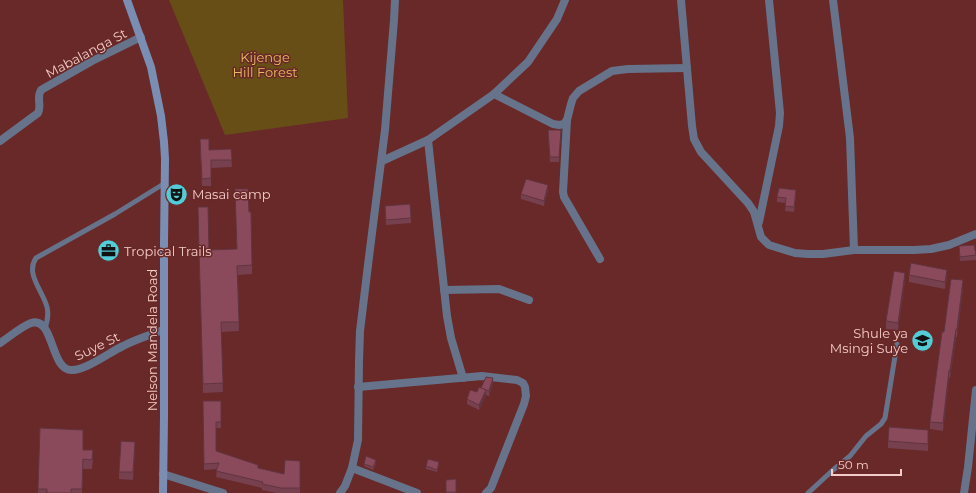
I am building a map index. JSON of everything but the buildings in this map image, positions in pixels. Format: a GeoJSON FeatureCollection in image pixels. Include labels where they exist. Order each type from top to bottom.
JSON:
{"type":"FeatureCollection","features":[{"type":"Feature","properties":{"kind":"main road","name":"Nelson Mandela Road"},"geometry":{"type":"LineString","coordinates":[[127,0],[151,67],[161,116],[165,159],[163,493]]}},
{"type":"Feature","properties":{"kind":"street"},"geometry":{"type":"LineString","coordinates":[[340,493],[345,486],[352,468],[358,440],[360,331],[382,161],[395,0]]}},
{"type":"Feature","properties":{"kind":"street"},"geometry":{"type":"LineString","coordinates":[[382,161],[428,140],[494,94],[528,62],[557,19],[565,0]]}},
{"type":"Feature","properties":{"kind":"street"},"geometry":{"type":"LineString","coordinates":[[681,0],[694,138],[701,152],[748,203],[754,212],[761,237],[765,241],[769,244],[795,253],[822,254],[854,250],[931,249],[949,245],[976,234]]}},
{"type":"Feature","properties":{"kind":"street"},"geometry":{"type":"LineString","coordinates":[[758,223],[779,126],[780,113],[780,100],[770,17],[770,0]]}},
{"type":"Feature","properties":{"kind":"street"},"geometry":{"type":"LineString","coordinates":[[833,0],[850,138],[854,250]]}},
{"type":"Feature","properties":{"kind":"street","name":"Mabalanga St"},"geometry":{"type":"LineString","coordinates":[[0,141],[38,113],[40,106],[39,95],[41,90],[92,61],[141,37]]}},
{"type":"Feature","properties":{"kind":"street"},"geometry":{"type":"LineString","coordinates":[[600,259],[562,192],[567,120],[573,98],[579,91],[612,71],[628,69],[687,68]]}},
{"type":"Feature","properties":{"kind":"street"},"geometry":{"type":"LineString","coordinates":[[494,94],[553,124],[559,126],[564,124],[567,120]]}},
{"type":"Feature","properties":{"kind":"street"},"geometry":{"type":"LineString","coordinates":[[428,140],[447,316],[451,338],[463,378]]}},
{"type":"Feature","properties":{"kind":"street"},"geometry":{"type":"LineString","coordinates":[[444,290],[499,289],[528,300]]}},
{"type":"Feature","properties":{"kind":"street"},"geometry":{"type":"LineString","coordinates":[[0,343],[31,323],[40,323],[45,329]]}},
{"type":"Feature","properties":{"kind":"street","name":"Suye St"},"geometry":{"type":"LineString","coordinates":[[45,329],[51,340],[58,360],[64,368],[69,370],[76,370],[139,338],[164,330]]}},
{"type":"Feature","properties":{"kind":"street"},"geometry":{"type":"LineString","coordinates":[[358,387],[482,376],[517,380],[522,383],[525,387],[526,396],[524,404],[491,488],[486,493]]}},
{"type":"Feature","properties":{"kind":"street"},"geometry":{"type":"LineString","coordinates":[[964,493],[972,467],[976,390]]}},
{"type":"Feature","properties":{"kind":"street"},"geometry":{"type":"LineString","coordinates":[[352,468],[417,493]]}},
{"type":"Feature","properties":{"kind":"street"},"geometry":{"type":"LineString","coordinates":[[163,474],[223,493]]}},
{"type":"Feature","properties":{"kind":"lane"},"geometry":{"type":"LineString","coordinates":[[45,329],[48,315],[47,306],[33,276],[33,262],[36,258],[115,214],[165,183]]}},
{"type":"Feature","properties":{"kind":"lane"},"geometry":{"type":"LineString","coordinates":[[808,493],[850,456],[866,436],[881,424],[885,418],[897,344]]}},
{"type":"Feature","properties":{"kind":"green space","name":"Kijenge Hill Forest"},"geometry":{"type":"Polygon","coordinates":[[[169,0],[343,0],[348,118],[225,135],[169,0]]]}},
{"type":"Feature","properties":{"kind":"place","name":"Masai camp"},"geometry":{"type":"Point","coordinates":[176,194]}},
{"type":"Feature","properties":{"kind":"place","name":"Tropical Trails"},"geometry":{"type":"Point","coordinates":[108,251]}},
{"type":"Feature","properties":{"kind":"place","name":"Shule ya Msingi Suye"},"geometry":{"type":"Point","coordinates":[923,340]}}]}
